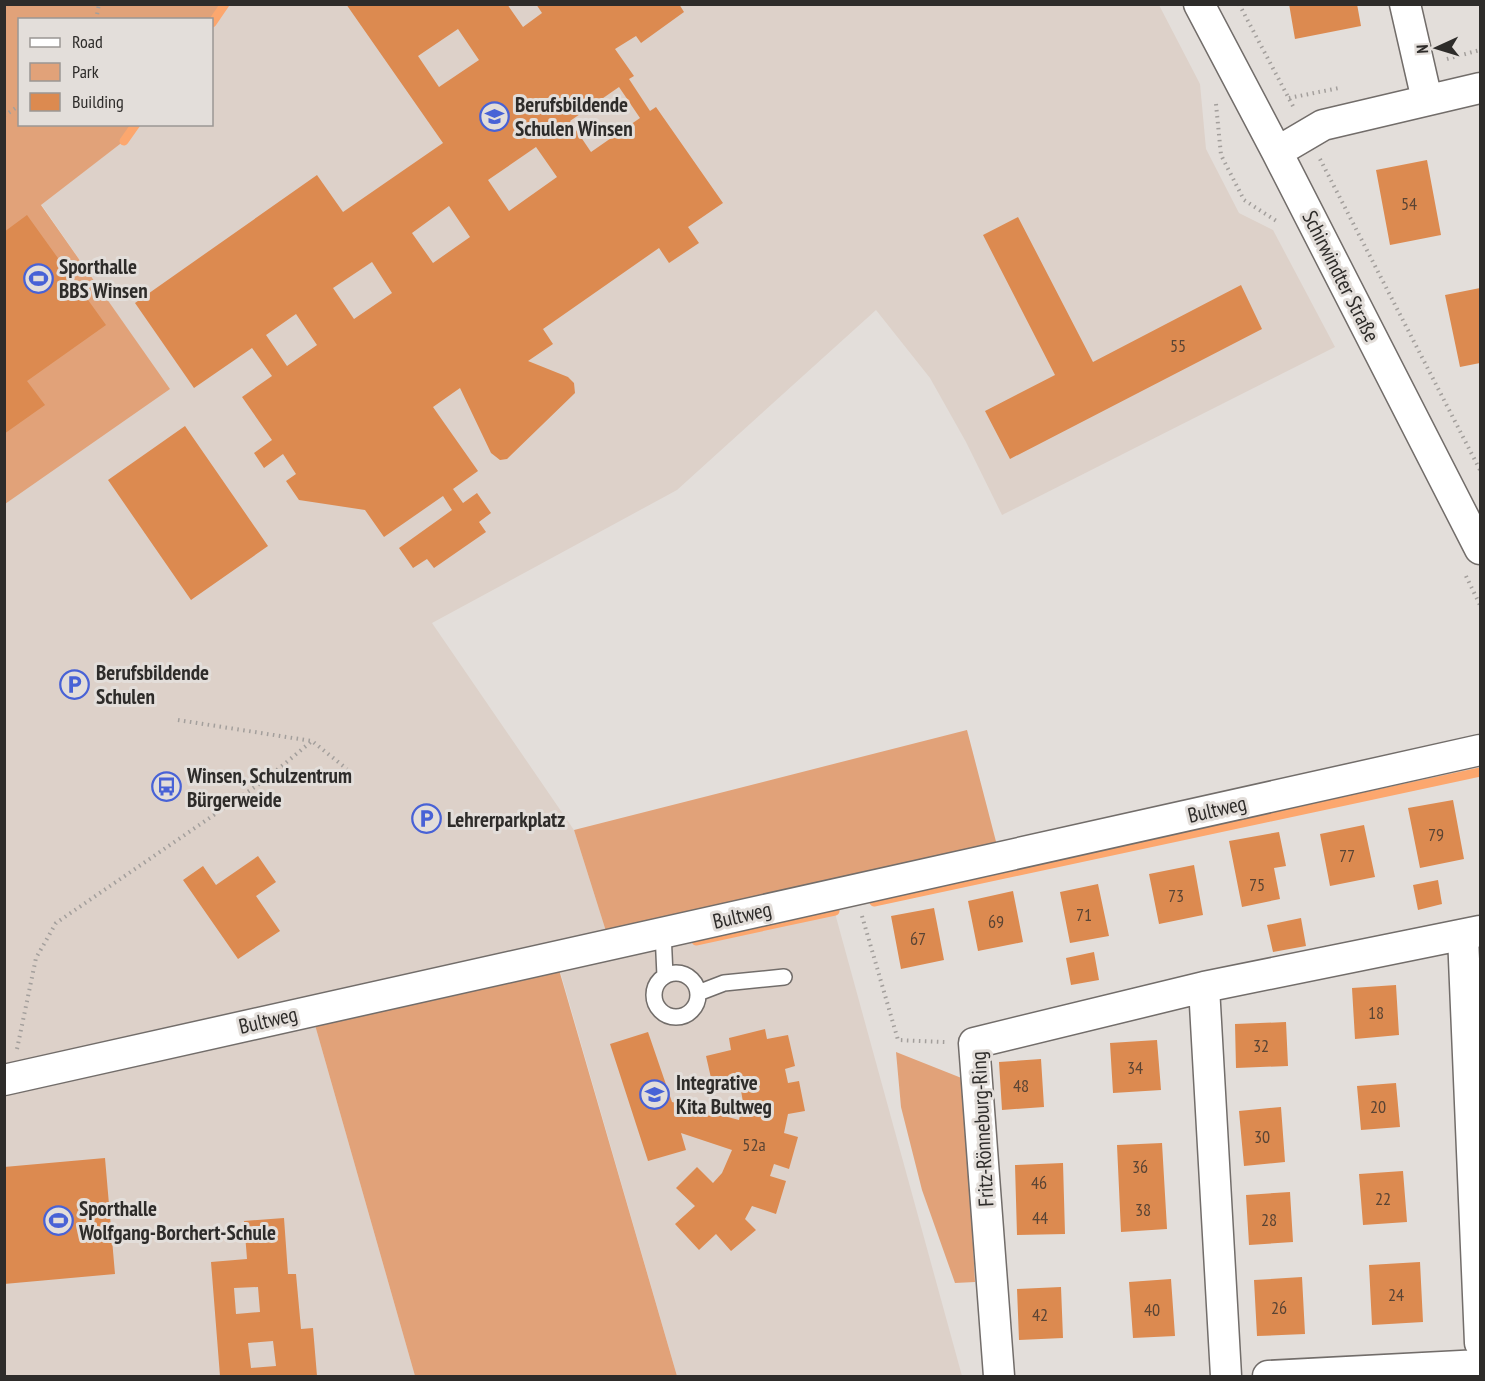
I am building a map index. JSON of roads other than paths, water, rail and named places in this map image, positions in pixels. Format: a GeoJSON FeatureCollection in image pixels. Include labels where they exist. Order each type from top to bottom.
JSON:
{"type":"FeatureCollection","features":[{"type":"Feature","properties":{"kind":"street","name":"Schirwindter Straße"},"geometry":{"type":"LineString","coordinates":[[1199,4],[1480,549]]}},
{"type":"Feature","properties":{"kind":"street"},"geometry":{"type":"LineString","coordinates":[[1405,4],[1427,100]]}},
{"type":"Feature","properties":{"kind":"street"},"geometry":{"type":"LineString","coordinates":[[1277,152],[1323,125],[1480,88]]}},
{"type":"Feature","properties":{"kind":"street","name":"Bultweg"},"geometry":{"type":"LineString","coordinates":[[8,1080],[1480,750]]}},
{"type":"Feature","properties":{"kind":"street","name":"Fritz-Rönneburg-Ring"},"geometry":{"type":"LineString","coordinates":[[999,1377],[974,1043],[1204,987],[1472,933],[1480,1343]]}},
{"type":"Feature","properties":{"kind":"street"},"geometry":{"type":"LineString","coordinates":[[1204,987],[1226,1377]]}},
{"type":"Feature","properties":{"kind":"street"},"geometry":{"type":"LineString","coordinates":[[1268,1377],[1480,1365]]}},
{"type":"Feature","properties":{"kind":"lane"},"geometry":{"type":"LineString","coordinates":[[663,932],[665,976]]}},
{"type":"Feature","properties":{"kind":"lane"},"geometry":{"type":"LineString","coordinates":[[674,974],[682,974],[690,978],[698,993],[693,1009],[679,1017],[663,1013],[657,1006],[655,998],[655,990],[659,982],[665,976],[674,974]]}},
{"type":"Feature","properties":{"kind":"lane"},"geometry":{"type":"LineString","coordinates":[[698,993],[724,983],[784,977]]}},
{"type":"Feature","properties":{"kind":"waterway"},"geometry":{"type":"LineString","coordinates":[[213,22],[225,4]]}},
{"type":"Feature","properties":{"kind":"waterway"},"geometry":{"type":"LineString","coordinates":[[124,141],[135,126]]}},
{"type":"Feature","properties":{"kind":"waterway"},"geometry":{"type":"LineString","coordinates":[[874,902],[1480,772]]}},
{"type":"Feature","properties":{"kind":"waterway"},"geometry":{"type":"LineString","coordinates":[[696,941],[835,911]]}},
{"type":"Feature","properties":{"kind":"place","name":"Berufsbildende Schulen Winsen"},"geometry":{"type":"Point","coordinates":[494,116]}},
{"type":"Feature","properties":{"kind":"place","name":"Sporthalle BBS Winsen"},"geometry":{"type":"Point","coordinates":[38,278]}},
{"type":"Feature","properties":{"kind":"place","name":"Berufsbildende Schulen"},"geometry":{"type":"Point","coordinates":[75,684]}},
{"type":"Feature","properties":{"kind":"place","name":"Winsen, Schulzentrum Bürgerweide"},"geometry":{"type":"Point","coordinates":[166,787]}},
{"type":"Feature","properties":{"kind":"place","name":"Lehrerparkplatz"},"geometry":{"type":"Point","coordinates":[426,819]}},
{"type":"Feature","properties":{"kind":"place","name":"Integrative Kita Bultweg"},"geometry":{"type":"Point","coordinates":[655,1094]}},
{"type":"Feature","properties":{"kind":"place","name":"Sporthalle Wolfgang-Borchert-Schule"},"geometry":{"type":"Point","coordinates":[58,1220]}}]}
